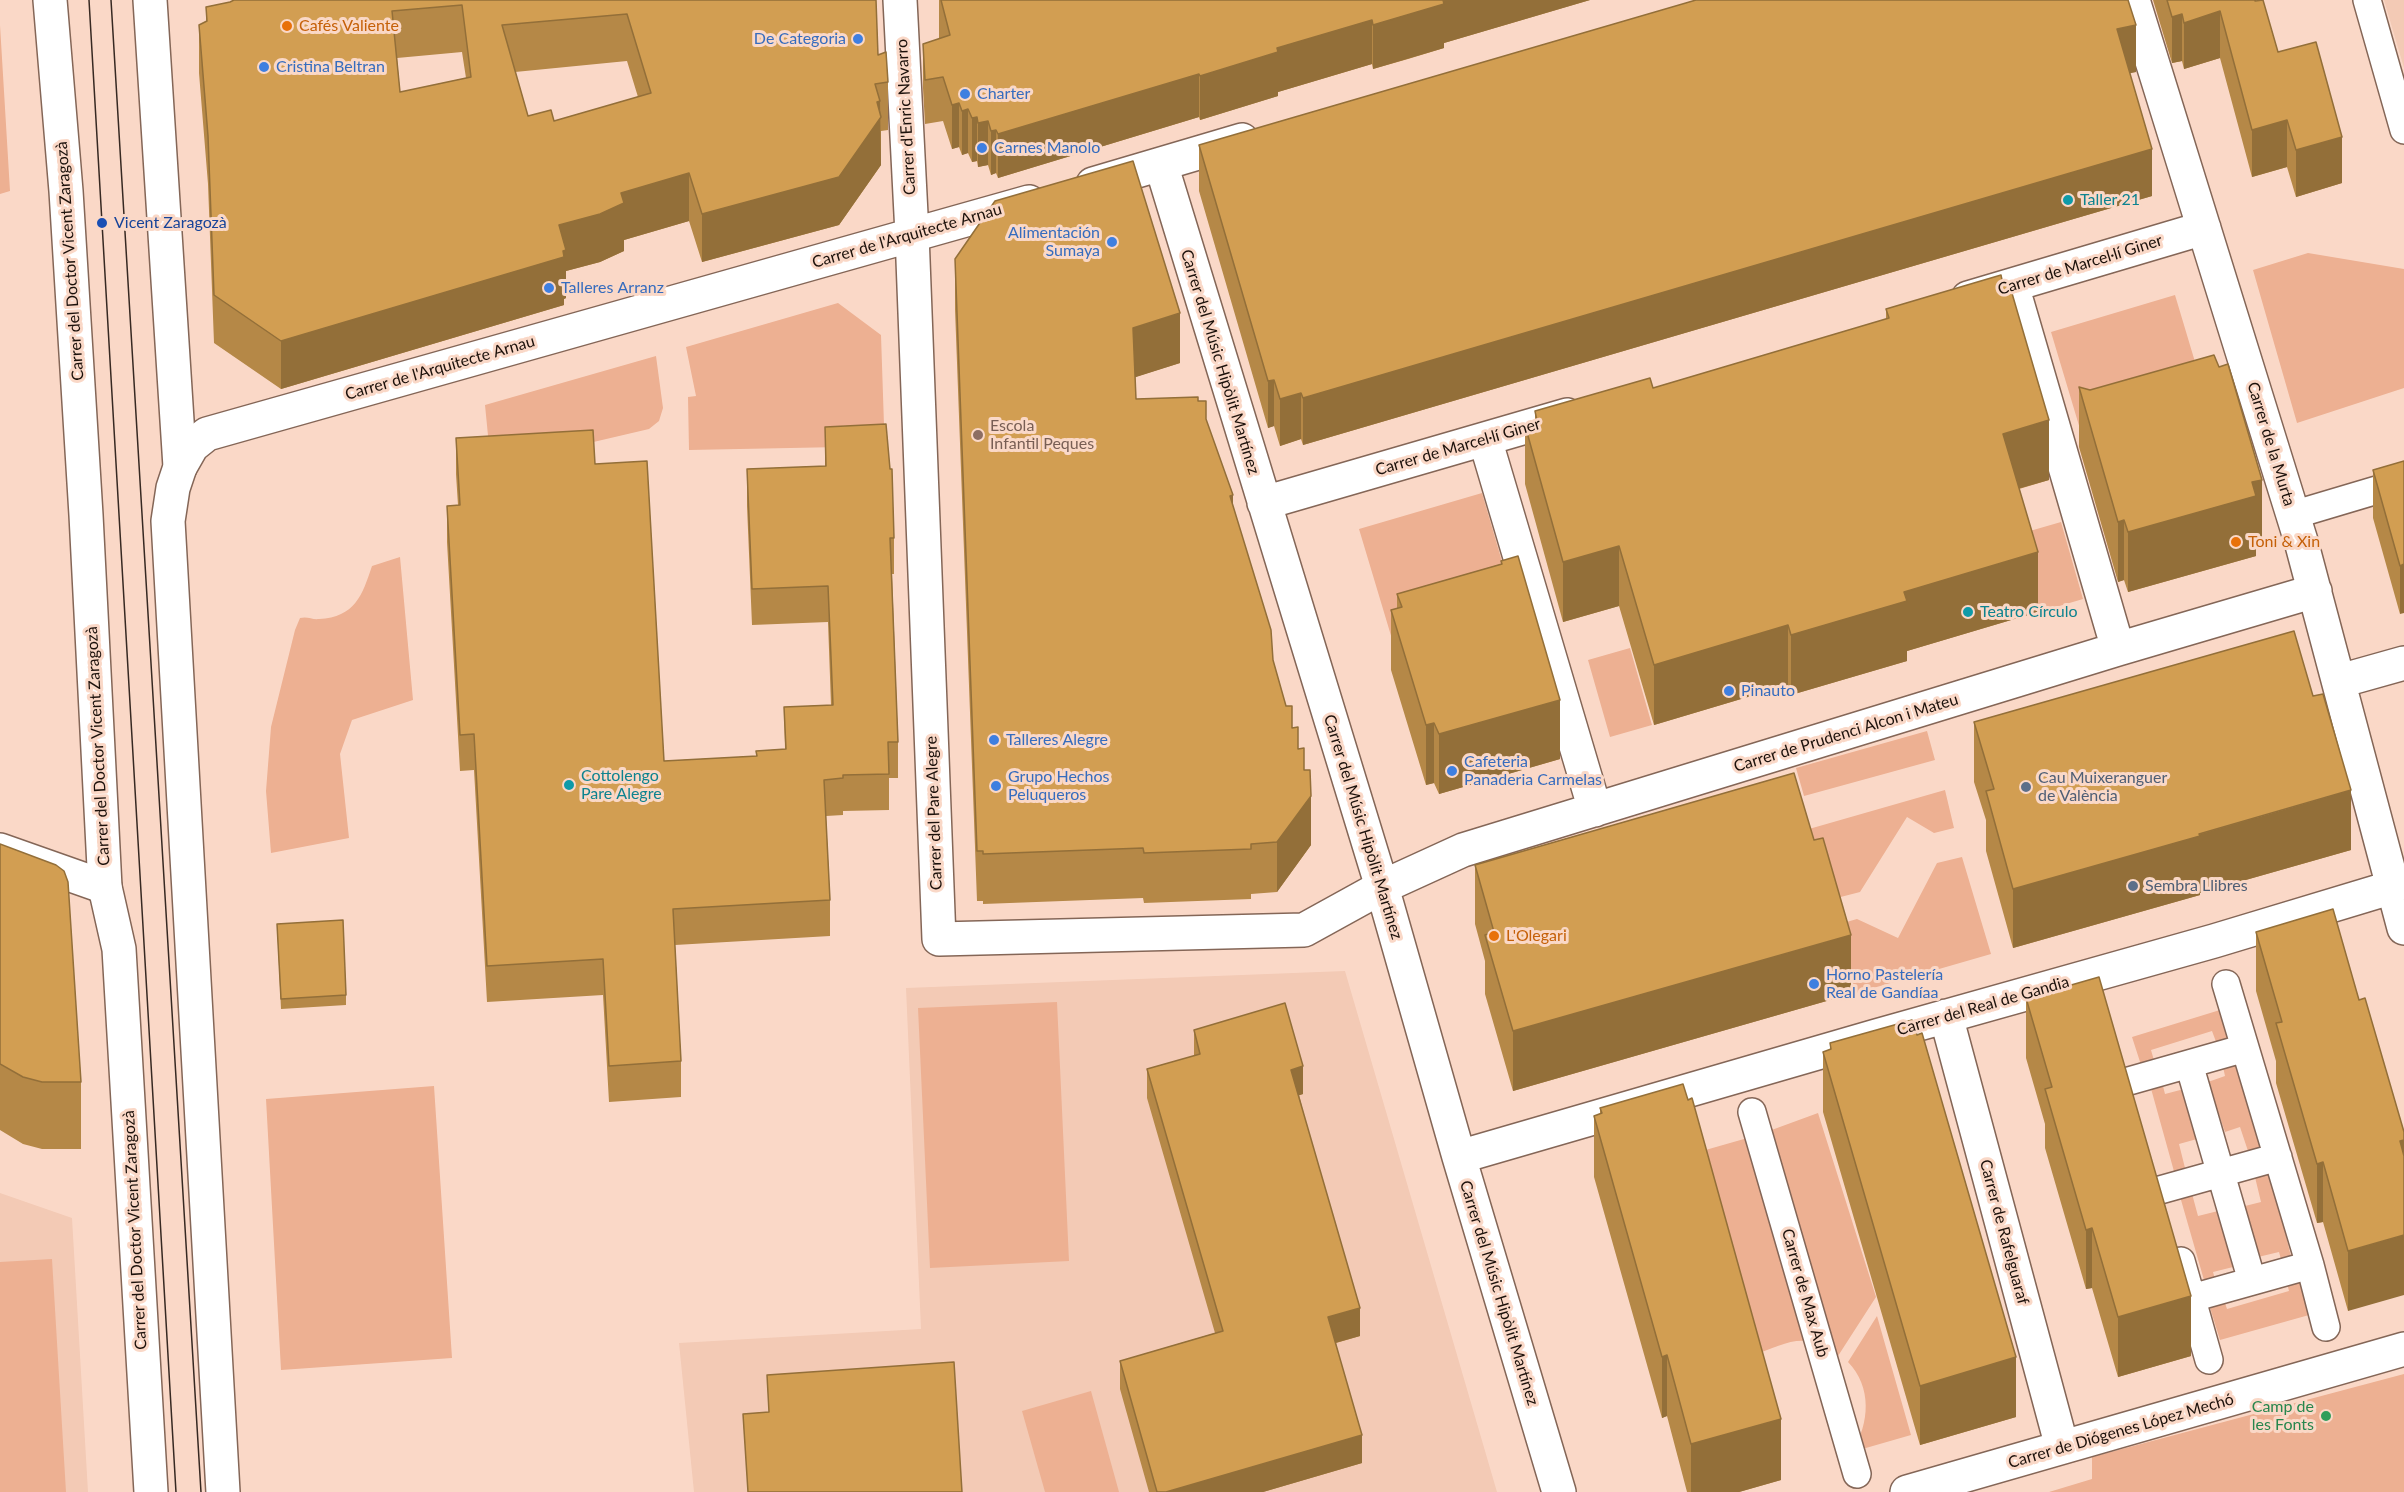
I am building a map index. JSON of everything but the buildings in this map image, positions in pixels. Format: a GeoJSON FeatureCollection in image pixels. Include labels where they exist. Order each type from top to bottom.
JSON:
{"type":"FeatureCollection","features":[{"type":"Feature","properties":{"kind":"street","name":"Carrer del Doctor Vicent Zaragozà"},"geometry":{"type":"LineString","coordinates":[[50,0],[66,192],[105,886],[119,949],[151,1492]]}},
{"type":"Feature","properties":{"kind":"street"},"geometry":{"type":"LineString","coordinates":[[150,0],[180,467],[173,488],[168,521],[223,1492]]}},
{"type":"Feature","properties":{"kind":"street","name":"Carrer d'Enric Navarro"},"geometry":{"type":"LineString","coordinates":[[900,0],[912,234]]}},
{"type":"Feature","properties":{"kind":"street","name":"Carrer de la Murta"},"geometry":{"type":"LineString","coordinates":[[2133,0],[2293,514],[2399,885],[2404,928]]}},
{"type":"Feature","properties":{"kind":"street"},"geometry":{"type":"LineString","coordinates":[[2367,0],[2404,130]]}},
{"type":"Feature","properties":{"kind":"street","name":"Carrer de l'Arquitecte Arnau"},"geometry":{"type":"LineString","coordinates":[[180,467],[192,446],[207,434],[1060,193],[1274,130]]}},
{"type":"Feature","properties":{"kind":"street","name":"Carrer del Músic Hipòlit Martínez"},"geometry":{"type":"LineString","coordinates":[[1161,164],[1383,887],[1459,1157],[1558,1492]]}},
{"type":"Feature","properties":{"kind":"street","name":"Carrer de Marcel·lí Giner"},"geometry":{"type":"LineString","coordinates":[[1943,305],[2204,228]]}},
{"type":"Feature","properties":{"kind":"street","name":"Carrer del Pare Alegre"},"geometry":{"type":"LineString","coordinates":[[912,234],[939,939],[1304,930],[1383,887]]}},
{"type":"Feature","properties":{"kind":"street"},"geometry":{"type":"LineString","coordinates":[[2012,285],[2118,649]]}},
{"type":"Feature","properties":{"kind":"street","name":"Carrer de Marcel·lí Giner"},"geometry":{"type":"LineString","coordinates":[[1264,503],[1600,405]]}},
{"type":"Feature","properties":{"kind":"street"},"geometry":{"type":"LineString","coordinates":[[1485,439],[1595,810]]}},
{"type":"Feature","properties":{"kind":"street"},"geometry":{"type":"LineString","coordinates":[[2293,514],[2404,482]]}},
{"type":"Feature","properties":{"kind":"street","name":"Carrer de Prudenci Alcon i Mateu"},"geometry":{"type":"LineString","coordinates":[[1383,887],[1463,850],[2118,649],[2315,591]]}},
{"type":"Feature","properties":{"kind":"street"},"geometry":{"type":"LineString","coordinates":[[2340,681],[2404,663]]}},
{"type":"Feature","properties":{"kind":"street"},"geometry":{"type":"LineString","coordinates":[[0,850],[105,886]]}},
{"type":"Feature","properties":{"kind":"street","name":"Carrer del Real de Gandia"},"geometry":{"type":"LineString","coordinates":[[1459,1157],[2399,885]]}},
{"type":"Feature","properties":{"kind":"street"},"geometry":{"type":"LineString","coordinates":[[2226,984],[2310,1265],[2326,1327]]}},
{"type":"Feature","properties":{"kind":"street","name":"Carrer de Rafelguaraf"},"geometry":{"type":"LineString","coordinates":[[1946,1016],[2062,1447]]}},
{"type":"Feature","properties":{"kind":"street"},"geometry":{"type":"LineString","coordinates":[[2129,1082],[2245,1048]]}},
{"type":"Feature","properties":{"kind":"street"},"geometry":{"type":"LineString","coordinates":[[2189,1064],[2252,1281]]}},
{"type":"Feature","properties":{"kind":"street","name":"Carrer de Max Aub"},"geometry":{"type":"LineString","coordinates":[[1752,1112],[1857,1474]]}},
{"type":"Feature","properties":{"kind":"street"},"geometry":{"type":"LineString","coordinates":[[2209,1360],[2163,1200],[2221,1172],[2277,1156]]}},
{"type":"Feature","properties":{"kind":"street"},"geometry":{"type":"LineString","coordinates":[[2192,1298],[2310,1265]]}},
{"type":"Feature","properties":{"kind":"street","name":"Carrer de Diógenes López Mechó"},"geometry":{"type":"LineString","coordinates":[[1906,1492],[2404,1348]]}},
{"type":"Feature","properties":{"kind":"shaded area"},"geometry":{"type":"Polygon","coordinates":[[[2384,0],[2404,0],[2404,68],[2384,0]]]}},
{"type":"Feature","properties":{"kind":"shaded area"},"geometry":{"type":"Polygon","coordinates":[[[0,25],[10,191],[0,194],[0,25]]]}},
{"type":"Feature","properties":{"kind":"shaded area"},"geometry":{"type":"Polygon","coordinates":[[[2308,253],[2404,269],[2404,388],[2297,423],[2253,270],[2308,253]]]}},
{"type":"Feature","properties":{"kind":"shaded area"},"geometry":{"type":"Polygon","coordinates":[[[2175,295],[2210,412],[2086,449],[2051,332],[2175,295]]]}},
{"type":"Feature","properties":{"kind":"shaded area"},"geometry":{"type":"Polygon","coordinates":[[[838,303],[881,335],[884,425],[840,426],[841,447],[689,450],[688,397],[696,396],[686,347],[838,303]]]}},
{"type":"Feature","properties":{"kind":"shaded area"},"geometry":{"type":"Polygon","coordinates":[[[656,356],[663,408],[659,421],[649,429],[491,466],[485,405],[656,356]]]}},
{"type":"Feature","properties":{"kind":"shaded area"},"geometry":{"type":"Polygon","coordinates":[[[1482,493],[1517,613],[1395,649],[1359,529],[1482,493]]]}},
{"type":"Feature","properties":{"kind":"shaded area"},"geometry":{"type":"Polygon","coordinates":[[[2061,522],[2083,599],[2039,612],[2016,535],[2061,522]]]}},
{"type":"Feature","properties":{"kind":"shaded area"},"geometry":{"type":"Polygon","coordinates":[[[400,557],[413,700],[352,720],[340,754],[349,838],[271,853],[266,791],[271,727],[300,618],[319,619],[341,614],[355,603],[365,587],[372,566],[400,557]]]}},
{"type":"Feature","properties":{"kind":"shaded area"},"geometry":{"type":"Polygon","coordinates":[[[1630,648],[1652,725],[1610,737],[1588,660],[1630,648]]]}},
{"type":"Feature","properties":{"kind":"shaded area"},"geometry":{"type":"Polygon","coordinates":[[[1927,731],[1935,760],[1804,796],[1796,768],[1927,731]]]}},
{"type":"Feature","properties":{"kind":"shaded area"},"geometry":{"type":"Polygon","coordinates":[[[1945,790],[1954,828],[1934,833],[1907,817],[1860,892],[1829,900],[1809,829],[1945,790]]]}},
{"type":"Feature","properties":{"kind":"shaded area"},"geometry":{"type":"Polygon","coordinates":[[[1962,857],[1991,954],[1856,993],[1836,925],[1857,919],[1898,938],[1937,863],[1962,857]]]}},
{"type":"Feature","properties":{"kind":"shaded area"},"geometry":{"type":"Polygon","coordinates":[[[1345,971],[1497,1492],[694,1492],[679,1343],[921,1329],[906,988],[1345,971]]]}},
{"type":"Feature","properties":{"kind":"shaded area"},"geometry":{"type":"Polygon","coordinates":[[[1057,1002],[1069,1261],[930,1268],[918,1008],[1057,1002]]]}},
{"type":"Feature","properties":{"kind":"shaded area"},"geometry":{"type":"Polygon","coordinates":[[[2220,1010],[2230,1043],[2218,1047],[2212,1031],[2151,1050],[2155,1064],[2142,1068],[2132,1037],[2220,1010]]]}},
{"type":"Feature","properties":{"kind":"shaded area"},"geometry":{"type":"Polygon","coordinates":[[[2235,1064],[2262,1150],[2249,1154],[2240,1127],[2225,1132],[2208,1082],[2225,1076],[2223,1067],[2235,1064]]]}},
{"type":"Feature","properties":{"kind":"shaded area"},"geometry":{"type":"Polygon","coordinates":[[[2162,1082],[2165,1094],[2184,1089],[2197,1139],[2179,1144],[2186,1172],[2175,1175],[2150,1085],[2162,1082]]]}},
{"type":"Feature","properties":{"kind":"shaded area"},"geometry":{"type":"Polygon","coordinates":[[[434,1086],[452,1358],[281,1370],[266,1099],[434,1086]]]}},
{"type":"Feature","properties":{"kind":"shaded area"},"geometry":{"type":"Polygon","coordinates":[[[1818,1113],[1876,1297],[1838,1356],[1816,1343],[1795,1341],[1752,1356],[1695,1153],[1758,1135],[1818,1113]]]}},
{"type":"Feature","properties":{"kind":"shaded area"},"geometry":{"type":"Polygon","coordinates":[[[2270,1169],[2292,1261],[2282,1263],[2279,1252],[2258,1257],[2245,1206],[2261,1202],[2254,1173],[2270,1169]]]}},
{"type":"Feature","properties":{"kind":"shaded area"},"geometry":{"type":"Polygon","coordinates":[[[2191,1190],[2198,1216],[2218,1211],[2233,1267],[2213,1272],[2216,1283],[2206,1287],[2179,1193],[2191,1190]]]}},
{"type":"Feature","properties":{"kind":"shaded area"},"geometry":{"type":"Polygon","coordinates":[[[0,1193],[72,1218],[88,1492],[0,1492],[0,1193]]]}},
{"type":"Feature","properties":{"kind":"shaded area"},"geometry":{"type":"Polygon","coordinates":[[[52,1259],[66,1492],[0,1492],[0,1262],[52,1259]]]}},
{"type":"Feature","properties":{"kind":"shaded area"},"geometry":{"type":"Polygon","coordinates":[[[2298,1276],[2309,1315],[2220,1340],[2208,1301],[2223,1297],[2227,1309],[2289,1291],[2286,1279],[2298,1276]]]}},
{"type":"Feature","properties":{"kind":"shaded area"},"geometry":{"type":"Polygon","coordinates":[[[1877,1316],[1911,1435],[1852,1452],[1862,1429],[1866,1406],[1861,1383],[1848,1362],[1877,1316]]]}},
{"type":"Feature","properties":{"kind":"shaded area","name":"Camp de les Fonts"},"geometry":{"type":"Polygon","coordinates":[[[2404,1374],[2404,1492],[2049,1492],[2092,1479],[2092,1457],[2404,1374]]]}},
{"type":"Feature","properties":{"kind":"shaded area"},"geometry":{"type":"Polygon","coordinates":[[[1091,1391],[1119,1492],[1045,1492],[1022,1411],[1091,1391]]]}},
{"type":"Feature","properties":{"kind":"tram line"},"geometry":{"type":"LineString","coordinates":[[89,0],[176,1492]]}},
{"type":"Feature","properties":{"kind":"tram line"},"geometry":{"type":"LineString","coordinates":[[111,0],[201,1492]]}},
{"type":"Feature","properties":{"kind":"place","name":"Cafés Valiente"},"geometry":{"type":"Point","coordinates":[287,26]}},
{"type":"Feature","properties":{"kind":"place","name":"De Categoria"},"geometry":{"type":"Point","coordinates":[858,39]}},
{"type":"Feature","properties":{"kind":"place","name":"Cristina Beltran"},"geometry":{"type":"Point","coordinates":[264,67]}},
{"type":"Feature","properties":{"kind":"place","name":"Charter"},"geometry":{"type":"Point","coordinates":[965,94]}},
{"type":"Feature","properties":{"kind":"place","name":"Carnes Manolo"},"geometry":{"type":"Point","coordinates":[982,148]}},
{"type":"Feature","properties":{"kind":"place","name":"Taller 21"},"geometry":{"type":"Point","coordinates":[2068,200]}},
{"type":"Feature","properties":{"kind":"place","name":"Vicent Zaragozà"},"geometry":{"type":"Point","coordinates":[102,223]}},
{"type":"Feature","properties":{"kind":"place","name":"Alimentación Sumaya"},"geometry":{"type":"Point","coordinates":[1112,242]}},
{"type":"Feature","properties":{"kind":"place","name":"Talleres Arranz"},"geometry":{"type":"Point","coordinates":[549,288]}},
{"type":"Feature","properties":{"kind":"place","name":"Escola Infantil Peques"},"geometry":{"type":"Point","coordinates":[978,435]}},
{"type":"Feature","properties":{"kind":"place","name":"Toni & Xin"},"geometry":{"type":"Point","coordinates":[2236,542]}},
{"type":"Feature","properties":{"kind":"place","name":"Teatro Círculo"},"geometry":{"type":"Point","coordinates":[1968,612]}},
{"type":"Feature","properties":{"kind":"place","name":"Pinauto"},"geometry":{"type":"Point","coordinates":[1729,691]}},
{"type":"Feature","properties":{"kind":"place","name":"Talleres Alegre"},"geometry":{"type":"Point","coordinates":[994,740]}},
{"type":"Feature","properties":{"kind":"place","name":"Cafeteria Panaderia Carmelas"},"geometry":{"type":"Point","coordinates":[1452,771]}},
{"type":"Feature","properties":{"kind":"place","name":"Cottolengo Pare Alegre"},"geometry":{"type":"Point","coordinates":[569,785]}},
{"type":"Feature","properties":{"kind":"place","name":"Grupo Hechos Peluqueros"},"geometry":{"type":"Point","coordinates":[996,786]}},
{"type":"Feature","properties":{"kind":"place","name":"Cau Muixeranguer de València"},"geometry":{"type":"Point","coordinates":[2026,787]}},
{"type":"Feature","properties":{"kind":"place","name":"Sembra Llibres"},"geometry":{"type":"Point","coordinates":[2133,886]}},
{"type":"Feature","properties":{"kind":"place","name":"L'Olegari"},"geometry":{"type":"Point","coordinates":[1494,936]}},
{"type":"Feature","properties":{"kind":"place","name":"Horno Pastelería Real de Gandíaa"},"geometry":{"type":"Point","coordinates":[1814,984]}},
{"type":"Feature","properties":{"kind":"place","name":"Camp de les Fonts"},"geometry":{"type":"Point","coordinates":[2326,1416]}}]}
